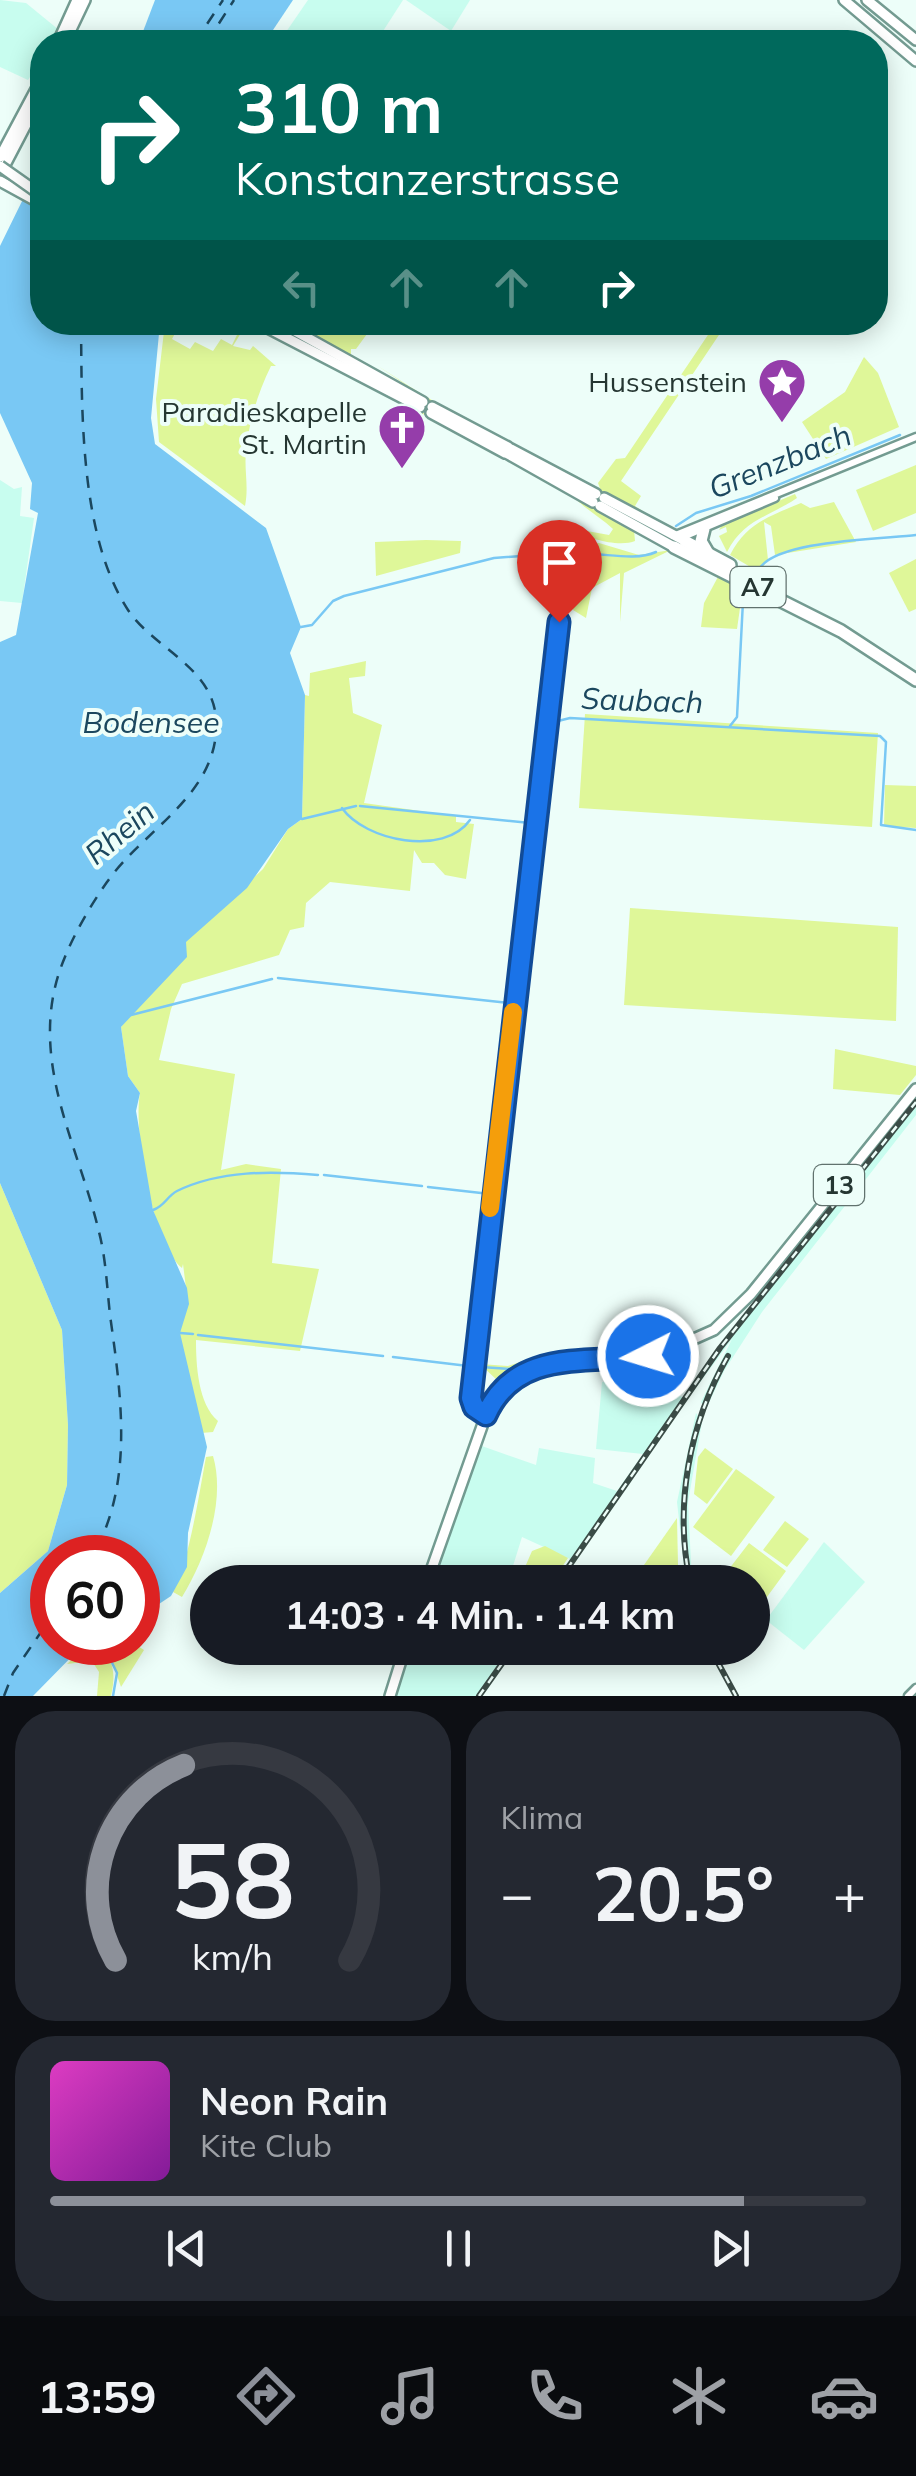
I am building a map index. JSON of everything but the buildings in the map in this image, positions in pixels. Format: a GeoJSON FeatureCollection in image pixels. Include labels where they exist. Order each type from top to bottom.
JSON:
{"type":"FeatureCollection","features":[{"type":"Feature","properties":{"kind":"highway"},"geometry":{"type":"LineString","coordinates":[[704,529],[701,540],[708,553]]}},
{"type":"Feature","properties":{"kind":"highway","name":"A7"},"geometry":{"type":"LineString","coordinates":[[673,538],[850,628],[916,672]]}},
{"type":"Feature","properties":{"kind":"highway","name":"A7"},"geometry":{"type":"LineString","coordinates":[[673,538],[832,626],[916,680]]}},
{"type":"Feature","properties":{"kind":"main road"},"geometry":{"type":"LineString","coordinates":[[67,30],[81,0]]}},
{"type":"Feature","properties":{"kind":"main road"},"geometry":{"type":"LineString","coordinates":[[844,0],[881,30]]}},
{"type":"Feature","properties":{"kind":"main road"},"geometry":{"type":"LineString","coordinates":[[868,0],[916,40]]}},
{"type":"Feature","properties":{"kind":"main road"},"geometry":{"type":"LineString","coordinates":[[888,36],[916,60]]}},
{"type":"Feature","properties":{"kind":"main road"},"geometry":{"type":"LineString","coordinates":[[2,163],[30,104]]}},
{"type":"Feature","properties":{"kind":"main road"},"geometry":{"type":"LineString","coordinates":[[2,163],[30,115]]}},
{"type":"Feature","properties":{"kind":"main road"},"geometry":{"type":"LineString","coordinates":[[2,163],[30,186]]}},
{"type":"Feature","properties":{"kind":"main road"},"geometry":{"type":"LineString","coordinates":[[0,181],[30,197]]}},
{"type":"Feature","properties":{"kind":"main road"},"geometry":{"type":"LineString","coordinates":[[291,335],[673,538]]}},
{"type":"Feature","properties":{"kind":"main road"},"geometry":{"type":"LineString","coordinates":[[598,500],[637,526],[673,538]]}},
{"type":"Feature","properties":{"kind":"main road","name":"13"},"geometry":{"type":"LineString","coordinates":[[433,1565],[486,1415],[504,1385],[534,1366],[660,1354],[691,1343],[725,1321],[916,1089]]}},
{"type":"Feature","properties":{"kind":"main road"},"geometry":{"type":"LineString","coordinates":[[390,1696],[400,1665]]}},
{"type":"Feature","properties":{"kind":"street"},"geometry":{"type":"LineString","coordinates":[[673,538],[916,438]]}},
{"type":"Feature","properties":{"kind":"street"},"geometry":{"type":"LineString","coordinates":[[673,538],[704,529],[780,494]]}},
{"type":"Feature","properties":{"kind":"street"},"geometry":{"type":"LineString","coordinates":[[486,1415],[474,1407],[471,1393],[564,587]]}},
{"type":"Feature","properties":{"kind":"street"},"geometry":{"type":"LineString","coordinates":[[908,1696],[916,1688]]}},
{"type":"Feature","properties":{"kind":"shaded area"},"geometry":{"type":"Polygon","coordinates":[[[0,0],[26,3],[59,30],[30,30],[28,80],[0,67],[0,0]]]}},
{"type":"Feature","properties":{"kind":"shaded area"},"geometry":{"type":"Polygon","coordinates":[[[308,0],[403,0],[384,30],[287,30],[308,0]]]}},
{"type":"Feature","properties":{"kind":"shaded area"},"geometry":{"type":"Polygon","coordinates":[[[406,0],[470,0],[450,30],[406,0]]]}},
{"type":"Feature","properties":{"kind":"shaded area"},"geometry":{"type":"Polygon","coordinates":[[[0,480],[14,489],[22,487],[20,516],[34,518],[22,603],[0,601],[0,480]]]}},
{"type":"Feature","properties":{"kind":"shaded area"},"geometry":{"type":"Polygon","coordinates":[[[916,1096],[916,1115],[762,1312],[724,1371],[705,1411],[701,1402],[732,1339],[692,1393],[689,1390],[694,1381],[916,1096]]]}},
{"type":"Feature","properties":{"kind":"shaded area"},"geometry":{"type":"Polygon","coordinates":[[[602,1382],[656,1382],[687,1400],[573,1565],[566,1565],[570,1559],[522,1537],[513,1565],[436,1565],[479,1445],[536,1465],[539,1448],[595,1458],[593,1483],[617,1491],[643,1454],[596,1449],[602,1382]]]}},
{"type":"Feature","properties":{"kind":"shaded area"},"geometry":{"type":"Polygon","coordinates":[[[696,1413],[702,1422],[688,1502],[691,1565],[684,1565],[677,1502],[696,1413]]]}},
{"type":"Feature","properties":{"kind":"shaded area"},"geometry":{"type":"Polygon","coordinates":[[[824,1542],[865,1582],[804,1650],[770,1623],[770,1615],[824,1542]]]}},
{"type":"Feature","properties":{"kind":"shaded area"},"geometry":{"type":"Polygon","coordinates":[[[404,1665],[504,1665],[482,1696],[395,1696],[404,1665]]]}},
{"type":"Feature","properties":{"kind":"green space"},"geometry":{"type":"Polygon","coordinates":[[[164,335],[174,335],[172,339],[190,349],[195,342],[213,351],[221,339],[232,345],[240,335],[233,346],[250,350],[253,346],[276,366],[271,366],[266,376],[249,429],[245,506],[159,442],[156,399],[164,335]]]}},
{"type":"Feature","properties":{"kind":"green space"},"geometry":{"type":"Polygon","coordinates":[[[314,335],[366,335],[356,349],[351,349],[351,355],[314,335]]]}},
{"type":"Feature","properties":{"kind":"green space"},"geometry":{"type":"Polygon","coordinates":[[[708,335],[719,335],[621,481],[641,496],[635,506],[650,516],[546,463],[507,443],[601,491],[598,483],[616,459],[625,458],[708,335]]]}},
{"type":"Feature","properties":{"kind":"green space"},"geometry":{"type":"Polygon","coordinates":[[[864,357],[878,373],[899,427],[826,459],[802,422],[845,392],[864,357]]]}},
{"type":"Feature","properties":{"kind":"green space"},"geometry":{"type":"Polygon","coordinates":[[[378,366],[444,407],[507,443],[440,408],[378,366]]]}},
{"type":"Feature","properties":{"kind":"green space"},"geometry":{"type":"Polygon","coordinates":[[[391,397],[402,401],[486,448],[391,397]]]}},
{"type":"Feature","properties":{"kind":"green space"},"geometry":{"type":"Polygon","coordinates":[[[486,448],[569,492],[573,496],[486,448]]]}},
{"type":"Feature","properties":{"kind":"green space"},"geometry":{"type":"Polygon","coordinates":[[[916,465],[916,513],[873,531],[856,490],[916,465]]]}},
{"type":"Feature","properties":{"kind":"green space"},"geometry":{"type":"Polygon","coordinates":[[[795,494],[797,498],[749,525],[727,552],[719,536],[727,532],[726,527],[719,530],[722,525],[795,494]]]}},
{"type":"Feature","properties":{"kind":"green space"},"geometry":{"type":"Polygon","coordinates":[[[573,496],[634,530],[635,541],[613,543],[581,533],[576,529],[609,535],[613,529],[573,496]]]}},
{"type":"Feature","properties":{"kind":"green space"},"geometry":{"type":"Polygon","coordinates":[[[834,502],[856,542],[775,555],[771,526],[764,522],[768,560],[759,572],[730,555],[751,528],[769,517],[801,503],[810,508],[834,502]]]}},
{"type":"Feature","properties":{"kind":"green space"},"geometry":{"type":"Polygon","coordinates":[[[461,541],[460,553],[376,576],[375,542],[461,541]]]}},
{"type":"Feature","properties":{"kind":"green space"},"geometry":{"type":"Polygon","coordinates":[[[599,543],[639,555],[671,550],[624,573],[620,622],[620,573],[592,588],[586,618],[573,610],[576,589],[582,584],[584,545],[599,543]]]}},
{"type":"Feature","properties":{"kind":"green space"},"geometry":{"type":"Polygon","coordinates":[[[916,559],[916,609],[909,612],[889,573],[916,559]]]}},
{"type":"Feature","properties":{"kind":"green space"},"geometry":{"type":"Polygon","coordinates":[[[719,575],[743,587],[737,629],[701,627],[704,603],[719,575]]]}},
{"type":"Feature","properties":{"kind":"green space"},"geometry":{"type":"Polygon","coordinates":[[[366,661],[365,676],[349,678],[353,713],[382,725],[364,803],[456,816],[456,822],[474,824],[466,879],[445,875],[434,863],[422,863],[414,850],[410,891],[330,882],[306,903],[304,927],[290,930],[279,955],[182,984],[171,1009],[159,1060],[235,1074],[221,1170],[246,1164],[281,1169],[272,1263],[319,1269],[300,1351],[196,1340],[202,1394],[218,1421],[213,1432],[189,1434],[176,1311],[188,1304],[183,1264],[182,1268],[171,1255],[147,1185],[139,1132],[140,1093],[128,1076],[121,1027],[185,942],[263,869],[288,829],[302,819],[305,695],[309,696],[310,673],[366,661]]]}},
{"type":"Feature","properties":{"kind":"green space"},"geometry":{"type":"Polygon","coordinates":[[[585,714],[878,733],[872,827],[579,808],[585,714]]]}},
{"type":"Feature","properties":{"kind":"green space"},"geometry":{"type":"Polygon","coordinates":[[[885,785],[916,786],[916,828],[884,826],[885,785]]]}},
{"type":"Feature","properties":{"kind":"green space"},"geometry":{"type":"Polygon","coordinates":[[[630,908],[898,927],[896,1021],[624,1005],[630,908]]]}},
{"type":"Feature","properties":{"kind":"green space"},"geometry":{"type":"Polygon","coordinates":[[[835,1049],[916,1066],[916,1075],[900,1095],[833,1089],[835,1049]]]}},
{"type":"Feature","properties":{"kind":"green space"},"geometry":{"type":"Polygon","coordinates":[[[0,1183],[62,1330],[68,1425],[67,1485],[53,1535],[30,1535],[30,1567],[0,1593],[0,1183]]]}},
{"type":"Feature","properties":{"kind":"green space"},"geometry":{"type":"Polygon","coordinates":[[[634,1348],[632,1353],[571,1356],[536,1364],[519,1372],[487,1400],[481,1396],[499,1382],[480,1364],[508,1366],[550,1352],[634,1348]]]}},
{"type":"Feature","properties":{"kind":"green space"},"geometry":{"type":"Polygon","coordinates":[[[705,1448],[733,1469],[707,1504],[694,1494],[698,1457],[705,1448]]]}},
{"type":"Feature","properties":{"kind":"green space"},"geometry":{"type":"Polygon","coordinates":[[[213,1456],[216,1473],[215,1510],[206,1547],[199,1565],[190,1565],[190,1582],[182,1597],[173,1592],[189,1546],[206,1457],[213,1456]]]}},
{"type":"Feature","properties":{"kind":"green space"},"geometry":{"type":"Polygon","coordinates":[[[736,1469],[775,1497],[731,1556],[693,1527],[736,1469]]]}},
{"type":"Feature","properties":{"kind":"green space"},"geometry":{"type":"Polygon","coordinates":[[[677,1518],[678,1565],[644,1565],[677,1518]]]}},
{"type":"Feature","properties":{"kind":"green space"},"geometry":{"type":"Polygon","coordinates":[[[785,1521],[809,1539],[787,1567],[763,1550],[785,1521]]]}},
{"type":"Feature","properties":{"kind":"green space"},"geometry":{"type":"Polygon","coordinates":[[[749,1543],[786,1571],[770,1593],[770,1565],[732,1565],[749,1543]]]}},
{"type":"Feature","properties":{"kind":"green space"},"geometry":{"type":"Polygon","coordinates":[[[545,1546],[568,1558],[563,1565],[526,1565],[532,1551],[545,1546]]]}},
{"type":"Feature","properties":{"kind":"green space"},"geometry":{"type":"Polygon","coordinates":[[[95,1665],[111,1665],[111,1696],[97,1696],[99,1672],[95,1665]]]}},
{"type":"Feature","properties":{"kind":"green space"},"geometry":{"type":"Polygon","coordinates":[[[114,1665],[135,1665],[121,1687],[114,1665]]]}},
{"type":"Feature","properties":{"kind":"water"},"geometry":{"type":"Polygon","coordinates":[[[155,0],[293,0],[273,30],[144,30],[155,0]]]}},
{"type":"Feature","properties":{"kind":"water","name":"Bodensee"},"geometry":{"type":"Polygon","coordinates":[[[30,188],[30,335],[159,335],[151,418],[155,444],[266,528],[301,627],[290,653],[305,695],[302,819],[288,829],[247,888],[186,942],[187,957],[121,1027],[128,1076],[140,1093],[136,1111],[153,1210],[187,1288],[189,1304],[180,1333],[207,1447],[188,1533],[187,1567],[171,1596],[160,1603],[160,1535],[53,1535],[67,1485],[62,1330],[0,1183],[0,642],[16,635],[38,513],[30,509],[32,483],[0,413],[0,246],[30,188]]]}},
{"type":"Feature","properties":{"kind":"water","name":"Bodensee"},"geometry":{"type":"Polygon","coordinates":[[[30,1567],[30,1665],[63,1665],[33,1696],[0,1696],[0,1593],[30,1567]]]}},
{"type":"Feature","properties":{"kind":"waterway","name":"Grenzbach"},"geometry":{"type":"LineString","coordinates":[[676,526],[696,513],[751,496],[900,435]]}},
{"type":"Feature","properties":{"kind":"waterway","name":"Saubach"},"geometry":{"type":"LineString","coordinates":[[758,571],[767,561],[805,547],[916,535]]}},
{"type":"Feature","properties":{"kind":"waterway","name":"Grenzbach"},"geometry":{"type":"LineString","coordinates":[[577,554],[628,556],[656,552]]}},
{"type":"Feature","properties":{"kind":"waterway","name":"Grenzbach"},"geometry":{"type":"LineString","coordinates":[[301,627],[312,625],[333,601],[344,596],[494,558],[562,553]]}},
{"type":"Feature","properties":{"kind":"waterway","name":"Saubach"},"geometry":{"type":"LineString","coordinates":[[730,726],[737,717],[743,601],[748,588]]}},
{"type":"Feature","properties":{"kind":"waterway"},"geometry":{"type":"LineString","coordinates":[[550,744],[554,722],[570,718],[880,736],[886,742],[881,825],[916,830]]}},
{"type":"Feature","properties":{"kind":"waterway","name":"Saubach"},"geometry":{"type":"LineString","coordinates":[[360,806],[530,823],[542,746]]}},
{"type":"Feature","properties":{"kind":"waterway","name":"Saubach"},"geometry":{"type":"LineString","coordinates":[[302,819],[356,806]]}},
{"type":"Feature","properties":{"kind":"waterway"},"geometry":{"type":"LineString","coordinates":[[342,808],[368,829],[405,840],[442,838],[470,820]]}},
{"type":"Feature","properties":{"kind":"waterway"},"geometry":{"type":"LineString","coordinates":[[278,978],[509,1003]]}},
{"type":"Feature","properties":{"kind":"waterway"},"geometry":{"type":"LineString","coordinates":[[131,1015],[272,979]]}},
{"type":"Feature","properties":{"kind":"waterway"},"geometry":{"type":"LineString","coordinates":[[153,1210],[177,1191],[211,1179],[265,1173],[318,1175]]}},
{"type":"Feature","properties":{"kind":"waterway"},"geometry":{"type":"LineString","coordinates":[[324,1175],[422,1186]]}},
{"type":"Feature","properties":{"kind":"waterway"},"geometry":{"type":"LineString","coordinates":[[428,1187],[490,1194]]}},
{"type":"Feature","properties":{"kind":"waterway"},"geometry":{"type":"LineString","coordinates":[[180,1333],[193,1334]]}},
{"type":"Feature","properties":{"kind":"waterway"},"geometry":{"type":"LineString","coordinates":[[198,1335],[383,1356]]}},
{"type":"Feature","properties":{"kind":"waterway"},"geometry":{"type":"LineString","coordinates":[[481,1367],[511,1369],[560,1355],[634,1350]]}},
{"type":"Feature","properties":{"kind":"waterway"},"geometry":{"type":"LineString","coordinates":[[393,1357],[468,1366]]}},
{"type":"Feature","properties":{"kind":"waterway"},"geometry":{"type":"LineString","coordinates":[[113,1665],[117,1673],[113,1696]]}},
{"type":"Feature","properties":{"kind":"ferry route"},"geometry":{"type":"LineString","coordinates":[[203,30],[223,0]]}},
{"type":"Feature","properties":{"kind":"ferry route"},"geometry":{"type":"LineString","coordinates":[[215,30],[234,0]]}},
{"type":"Feature","properties":{"kind":"ferry route"},"geometry":{"type":"LineString","coordinates":[[81,335],[86,470],[100,546],[128,610],[205,685],[216,719],[214,745],[193,789],[123,863],[86,915],[62,964],[51,1009],[54,1074],[99,1232],[118,1376],[119,1470],[102,1535]]}},
{"type":"Feature","properties":{"kind":"ferry route"},"geometry":{"type":"LineString","coordinates":[[4,1696],[13,1673],[30,1648]]}},
{"type":"Feature","properties":{"kind":"railway"},"geometry":{"type":"LineString","coordinates":[[570,1565],[720,1348],[916,1102]]}},
{"type":"Feature","properties":{"kind":"railway"},"geometry":{"type":"LineString","coordinates":[[687,1565],[684,1524],[688,1466],[703,1409],[728,1356]]}},
{"type":"Feature","properties":{"kind":"railway"},"geometry":{"type":"LineString","coordinates":[[479,1696],[501,1665]]}},
{"type":"Feature","properties":{"kind":"railway"},"geometry":{"type":"LineString","coordinates":[[719,1665],[736,1696]]}},
{"type":"Feature","properties":{"kind":"slow traffic"},"geometry":{"type":"LineString","coordinates":[[490,1208],[513,1012]]}},
{"type":"Feature","properties":{"kind":"place","name":"Hussenstein"},"geometry":{"type":"Point","coordinates":[782,424]}},
{"type":"Feature","properties":{"kind":"place","name":"Paradieskapelle St. Martin"},"geometry":{"type":"Point","coordinates":[402,470]}},
{"type":"Feature","properties":{"kind":"route"},"geometry":{"type":"LineString","coordinates":[[559,622],[471,1398],[474,1407],[486,1415],[504,1385],[534,1366],[648,1356]]}},
{"type":"Feature","properties":{"kind":"water label","name":"Rhein"},"geometry":{"type":"Point","coordinates":[120,833]}}]}
